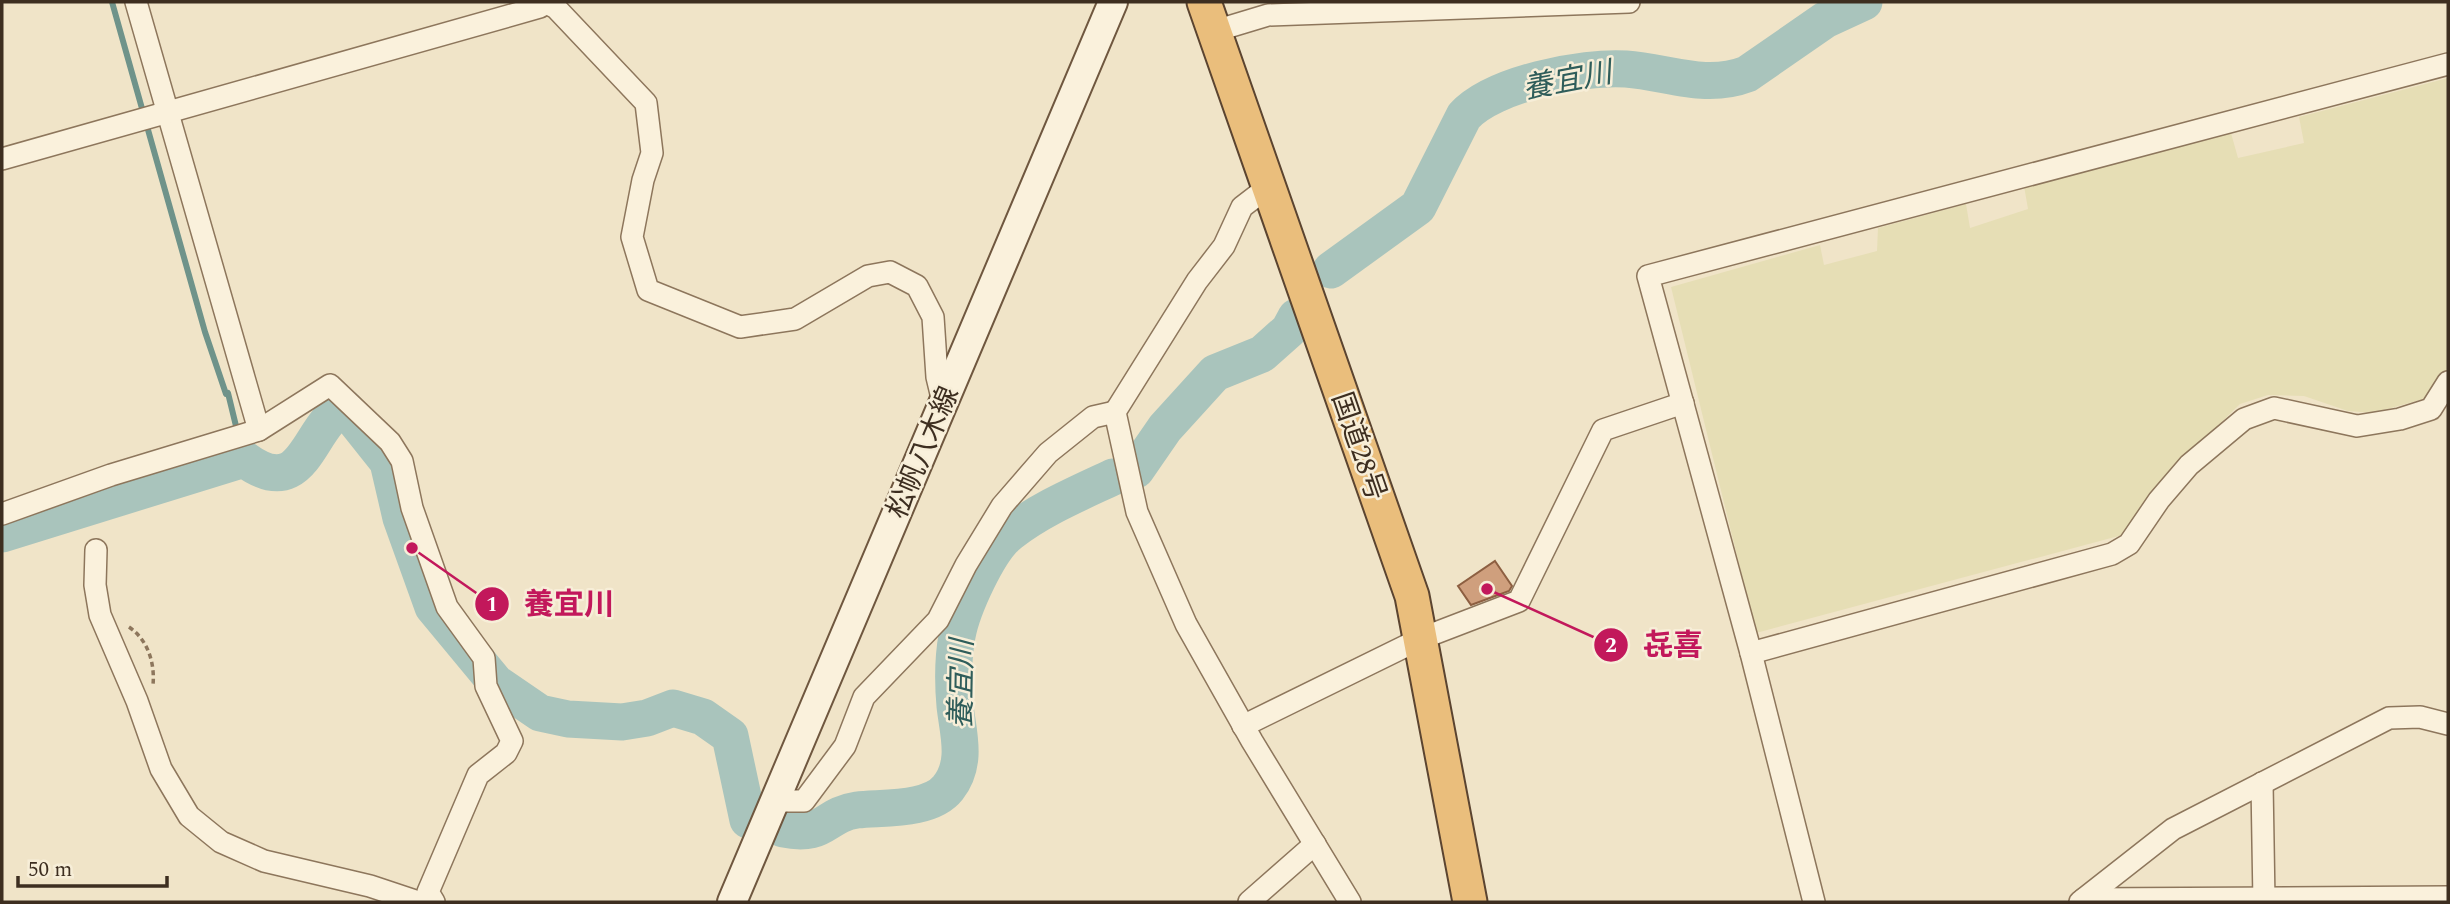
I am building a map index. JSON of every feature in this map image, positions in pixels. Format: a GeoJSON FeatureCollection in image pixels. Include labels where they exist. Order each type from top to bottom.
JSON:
{"type":"FeatureCollection","features":[{"type":"Feature","properties":{"kind":"highway","name":"国道28号"},"geometry":{"type":"LineString","coordinates":[[1210,16],[1412,596],[1469,902]]}},
{"type":"Feature","properties":{"kind":"main road","name":"松帆八木線"},"geometry":{"type":"LineString","coordinates":[[732,902],[1113,2]]}},
{"type":"Feature","properties":{"kind":"street"},"geometry":{"type":"LineString","coordinates":[[135,2],[162,112],[255,431]]}},
{"type":"Feature","properties":{"kind":"street"},"geometry":{"type":"LineString","coordinates":[[2,159],[540,7],[539,2]]}},
{"type":"Feature","properties":{"kind":"street"},"geometry":{"type":"LineString","coordinates":[[545,2],[556,8],[646,103],[652,153],[643,180],[632,236],[648,290],[740,327],[795,319],[868,276],[890,272],[917,286],[933,317],[937,377],[943,402]]}},
{"type":"Feature","properties":{"kind":"street"},"geometry":{"type":"LineString","coordinates":[[1210,16],[1629,2]]}},
{"type":"Feature","properties":{"kind":"street"},"geometry":{"type":"LineString","coordinates":[[1814,902],[1751,653],[1648,276],[2448,64]]}},
{"type":"Feature","properties":{"kind":"street"},"geometry":{"type":"LineString","coordinates":[[1268,187],[1242,207],[1224,246],[1197,281],[1115,412],[1137,512],[1186,624],[1243,726],[1350,902]]}},
{"type":"Feature","properties":{"kind":"street"},"geometry":{"type":"LineString","coordinates":[[1751,653],[2112,554],[2129,544],[2159,500],[2189,465],[2244,419],[2274,408],[2357,426],[2400,419],[2431,409],[2448,382]]}},
{"type":"Feature","properties":{"kind":"street"},"geometry":{"type":"LineString","coordinates":[[2,514],[111,475],[255,431],[330,385],[390,442],[402,461],[412,508],[447,607],[484,657],[486,686],[512,741],[506,753],[478,775],[428,892],[434,902]]}},
{"type":"Feature","properties":{"kind":"street"},"geometry":{"type":"LineString","coordinates":[[1243,726],[1420,639],[1519,601],[1603,430],[1683,403]]}},
{"type":"Feature","properties":{"kind":"street"},"geometry":{"type":"LineString","coordinates":[[775,801],[804,801],[845,746],[864,697],[938,620],[966,565],[1002,506],[1048,453],[1093,417],[1115,412]]}},
{"type":"Feature","properties":{"kind":"street"},"geometry":{"type":"LineString","coordinates":[[96,550],[95,585],[100,615],[137,701],[161,769],[189,816],[222,842],[264,861],[370,886],[418,902]]}},
{"type":"Feature","properties":{"kind":"street"},"geometry":{"type":"LineString","coordinates":[[2082,900],[2173,829],[2389,718],[2420,717],[2448,724]]}},
{"type":"Feature","properties":{"kind":"street"},"geometry":{"type":"LineString","coordinates":[[2262,783],[2264,901]]}},
{"type":"Feature","properties":{"kind":"street"},"geometry":{"type":"LineString","coordinates":[[1249,902],[1315,844]]}},
{"type":"Feature","properties":{"kind":"street"},"geometry":{"type":"LineString","coordinates":[[2082,900],[2264,901],[2448,897]]}},
{"type":"Feature","properties":{"kind":"shaded area"},"geometry":{"type":"Polygon","coordinates":[[[2448,78],[2448,368],[2427,398],[2373,413],[2348,411],[2304,396],[2268,395],[2240,404],[2191,452],[2126,534],[1756,633],[1671,287],[1820,245],[1824,265],[1877,251],[1878,228],[1966,204],[1970,228],[2028,209],[2024,186],[2231,133],[2238,158],[2304,143],[2299,117],[2448,78]]]}},
{"type":"Feature","properties":{"kind":"building"},"geometry":{"type":"Polygon","coordinates":[[[1495,561],[1512,586],[1509,591],[1471,605],[1458,586],[1495,561]]]}},
{"type":"Feature","properties":{"kind":"waterway"},"geometry":{"type":"LineString","coordinates":[[112,2],[205,332],[226,394],[228,393],[244,459]]}},
{"type":"Feature","properties":{"kind":"waterway","name":"養宜川"},"geometry":{"type":"LineString","coordinates":[[1331,270],[1418,207],[1464,116],[1495,95],[1539,79],[1608,69],[1642,71],[1686,79],[1731,79],[1747,74],[1825,20],[1864,2]]}},
{"type":"Feature","properties":{"kind":"waterway","name":"養宜川"},"geometry":{"type":"LineString","coordinates":[[1136,470],[1165,428],[1215,373],[1262,354],[1289,330],[1296,317]]}},
{"type":"Feature","properties":{"kind":"waterway","name":"養宜川"},"geometry":{"type":"LineString","coordinates":[[2,534],[244,459],[265,471],[281,473],[294,467],[332,416],[345,408],[388,462],[401,518],[433,607],[496,683],[540,713],[568,719],[622,722],[647,718],[673,708],[703,717],[730,736],[748,820]]}},
{"type":"Feature","properties":{"kind":"waterway","name":"養宜川"},"geometry":{"type":"LineString","coordinates":[[783,829],[808,831],[837,816],[857,810],[918,804],[930,801],[948,788],[960,758],[954,680],[957,636],[970,596],[985,566],[1002,541],[1022,524],[1060,502],[1113,477]]}},
{"type":"Feature","properties":{"kind":"place","name":"養宜川"},"geometry":{"type":"Point","coordinates":[412,548]}},
{"type":"Feature","properties":{"kind":"place","name":"㐂喜"},"geometry":{"type":"Point","coordinates":[1487,589]}}]}
